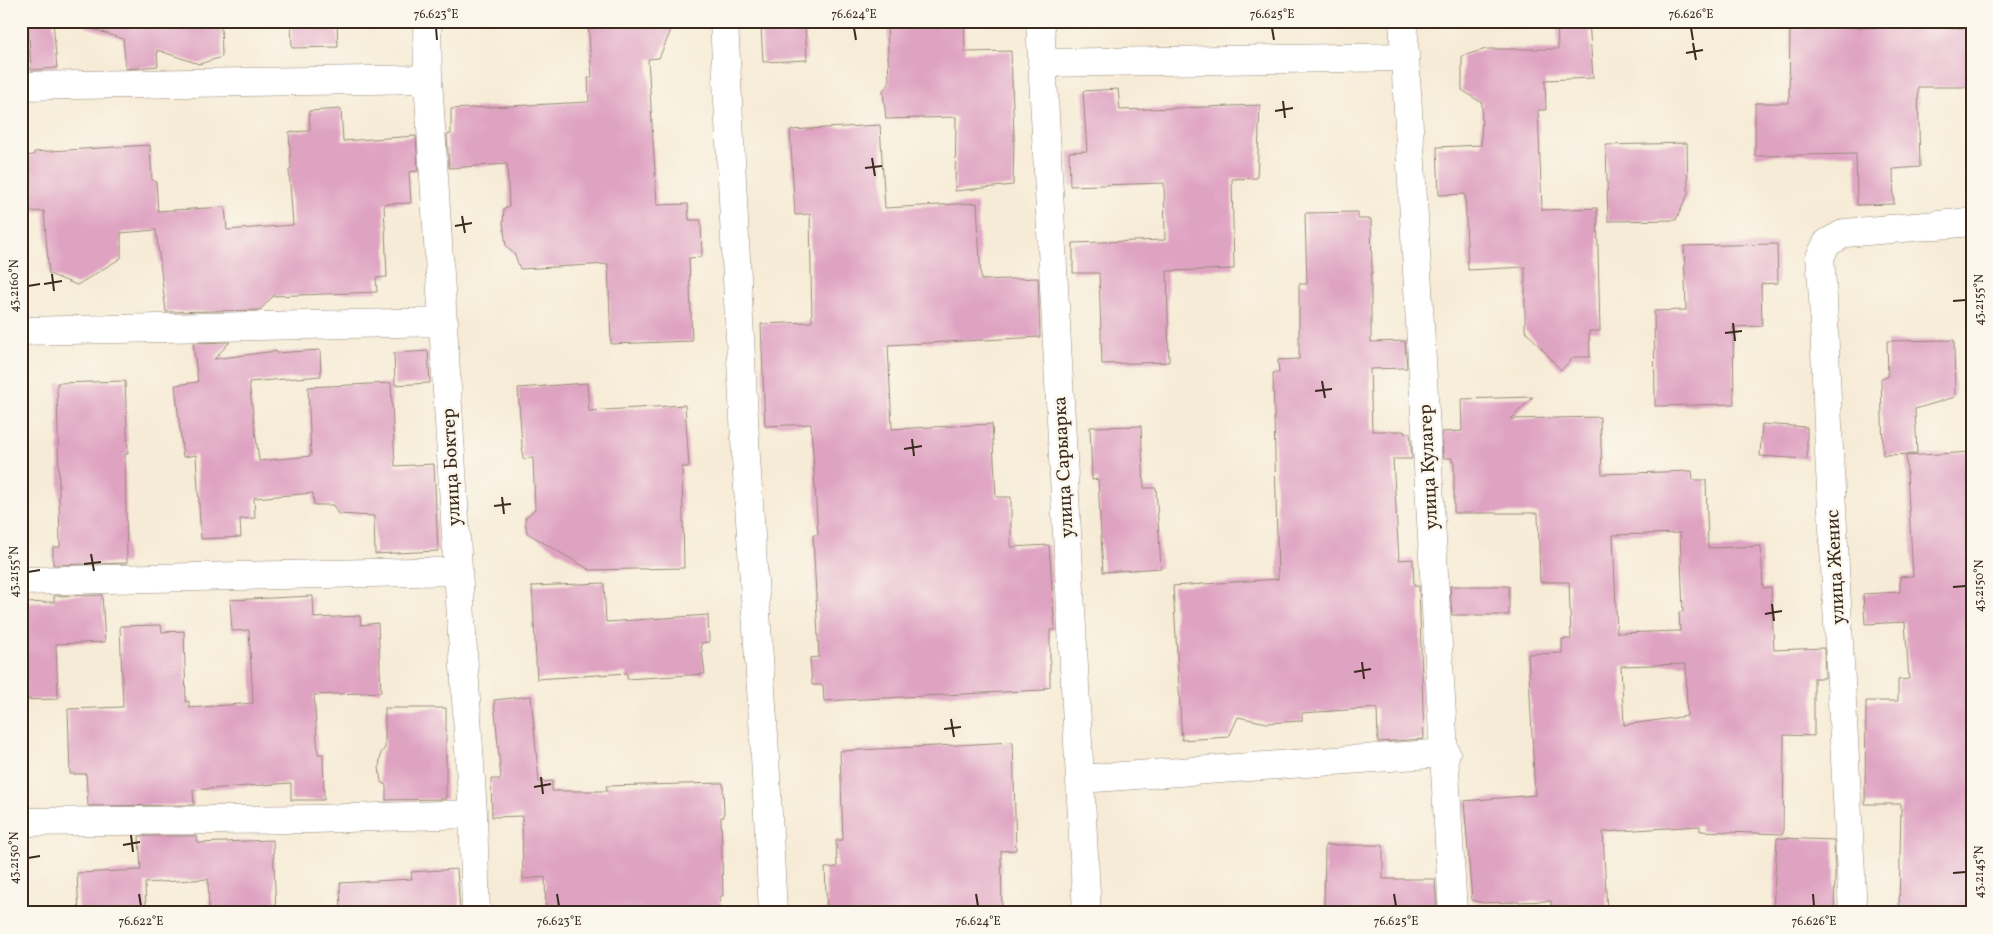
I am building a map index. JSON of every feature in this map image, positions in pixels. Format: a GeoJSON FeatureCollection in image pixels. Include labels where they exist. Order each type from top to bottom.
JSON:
{"type":"FeatureCollection","features":[{"type":"Feature","properties":{"kind":"street","name":"улица Боктер"},"geometry":{"type":"LineString","coordinates":[[427,21],[428,79],[473,814],[476,913]]}},
{"type":"Feature","properties":{"kind":"street"},"geometry":{"type":"LineString","coordinates":[[724,21],[746,458],[764,736],[773,913]]}},
{"type":"Feature","properties":{"kind":"street","name":"улица Сарыарка"},"geometry":{"type":"LineString","coordinates":[[1040,21],[1087,913]]}},
{"type":"Feature","properties":{"kind":"street","name":"улица Кулагер"},"geometry":{"type":"LineString","coordinates":[[1403,21],[1446,752],[1453,913]]}},
{"type":"Feature","properties":{"kind":"street"},"geometry":{"type":"LineString","coordinates":[[1042,63],[1405,57]]}},
{"type":"Feature","properties":{"kind":"street"},"geometry":{"type":"LineString","coordinates":[[21,86],[428,79]]}},
{"type":"Feature","properties":{"kind":"street","name":"улица Женис"},"geometry":{"type":"LineString","coordinates":[[1854,913],[1829,451],[1824,298],[1820,257],[1827,243],[1844,233],[1972,222]]}},
{"type":"Feature","properties":{"kind":"street"},"geometry":{"type":"LineString","coordinates":[[21,331],[444,322]]}},
{"type":"Feature","properties":{"kind":"street"},"geometry":{"type":"LineString","coordinates":[[21,580],[458,571]]}},
{"type":"Feature","properties":{"kind":"street"},"geometry":{"type":"LineString","coordinates":[[1080,779],[1446,752]]}},
{"type":"Feature","properties":{"kind":"street"},"geometry":{"type":"LineString","coordinates":[[21,822],[314,819],[473,814]]}},
{"type":"Feature","properties":{"kind":"building"},"geometry":{"type":"Polygon","coordinates":[[[28,21],[53,21],[57,68],[31,70],[28,21]]]}},
{"type":"Feature","properties":{"kind":"building"},"geometry":{"type":"Polygon","coordinates":[[[85,21],[221,21],[222,57],[199,64],[157,50],[158,66],[126,69],[123,39],[84,26],[85,21]]]}},
{"type":"Feature","properties":{"kind":"building"},"geometry":{"type":"Polygon","coordinates":[[[291,21],[337,21],[338,47],[292,48],[291,21]]]}},
{"type":"Feature","properties":{"kind":"building"},"geometry":{"type":"Polygon","coordinates":[[[588,21],[675,21],[659,58],[648,59],[657,205],[688,204],[689,220],[701,220],[702,257],[689,258],[692,341],[611,344],[608,264],[520,269],[515,255],[506,246],[503,223],[504,209],[509,206],[507,164],[449,168],[447,135],[451,134],[451,109],[589,102],[588,78],[592,78],[588,21]]]}},
{"type":"Feature","properties":{"kind":"building"},"geometry":{"type":"Polygon","coordinates":[[[887,21],[964,21],[965,52],[1011,51],[1014,137],[1013,185],[955,191],[956,117],[886,119],[883,90],[889,84],[887,21]]]}},
{"type":"Feature","properties":{"kind":"building"},"geometry":{"type":"Polygon","coordinates":[[[1557,21],[1589,21],[1593,78],[1545,80],[1546,110],[1538,110],[1542,210],[1597,208],[1600,331],[1589,331],[1590,357],[1574,357],[1561,370],[1525,330],[1525,267],[1468,270],[1465,194],[1439,195],[1437,147],[1481,145],[1482,103],[1462,90],[1462,56],[1486,49],[1558,49],[1557,21]]]}},
{"type":"Feature","properties":{"kind":"building"},"geometry":{"type":"Polygon","coordinates":[[[805,24],[807,60],[763,62],[761,26],[805,24]]]}},
{"type":"Feature","properties":{"kind":"building"},"geometry":{"type":"Polygon","coordinates":[[[1790,27],[1972,28],[1972,87],[1918,87],[1920,167],[1893,169],[1894,204],[1857,205],[1856,154],[1755,156],[1755,103],[1789,103],[1790,27]]]}},
{"type":"Feature","properties":{"kind":"building"},"geometry":{"type":"Polygon","coordinates":[[[1118,89],[1120,110],[1260,105],[1257,178],[1232,179],[1234,269],[1167,271],[1169,362],[1102,364],[1099,273],[1073,273],[1073,243],[1165,240],[1164,183],[1070,186],[1069,152],[1087,151],[1083,91],[1118,89]]]}},
{"type":"Feature","properties":{"kind":"building"},"geometry":{"type":"Polygon","coordinates":[[[341,109],[343,141],[416,136],[418,171],[409,172],[411,203],[384,204],[387,277],[376,278],[377,292],[273,296],[260,310],[166,312],[156,230],[121,233],[121,258],[77,285],[49,274],[44,211],[21,212],[21,156],[34,155],[34,152],[150,145],[152,180],[156,182],[158,211],[225,207],[227,230],[293,225],[289,170],[291,169],[289,132],[310,131],[309,111],[341,109]]]}},
{"type":"Feature","properties":{"kind":"building"},"geometry":{"type":"Polygon","coordinates":[[[880,125],[885,208],[977,203],[981,280],[1038,278],[1040,337],[888,345],[892,429],[992,424],[996,497],[1011,497],[1011,547],[1049,545],[1055,630],[1050,630],[1050,687],[1044,688],[1044,690],[824,701],[823,685],[812,685],[810,658],[819,657],[813,535],[818,535],[811,424],[765,426],[761,324],[812,322],[810,214],[795,215],[790,130],[880,125]]]}},
{"type":"Feature","properties":{"kind":"building"},"geometry":{"type":"Polygon","coordinates":[[[1687,143],[1688,194],[1676,220],[1608,221],[1606,145],[1687,143]]]}},
{"type":"Feature","properties":{"kind":"building"},"geometry":{"type":"Polygon","coordinates":[[[1358,212],[1358,219],[1371,219],[1371,342],[1405,341],[1407,368],[1370,369],[1372,431],[1404,431],[1404,433],[1410,433],[1412,459],[1393,459],[1399,560],[1413,559],[1414,586],[1419,586],[1424,739],[1378,742],[1377,708],[1302,713],[1302,721],[1267,723],[1238,717],[1229,737],[1182,740],[1173,586],[1278,579],[1273,373],[1279,373],[1278,360],[1299,359],[1299,284],[1307,284],[1305,213],[1358,212]]]}},
{"type":"Feature","properties":{"kind":"building"},"geometry":{"type":"Polygon","coordinates":[[[1777,244],[1778,283],[1761,284],[1762,326],[1733,327],[1734,404],[1655,406],[1654,311],[1686,310],[1684,246],[1777,244]]]}},
{"type":"Feature","properties":{"kind":"building"},"geometry":{"type":"Polygon","coordinates":[[[1954,340],[1955,397],[1915,409],[1917,454],[1883,455],[1881,378],[1888,377],[1887,341],[1954,340]]]}},
{"type":"Feature","properties":{"kind":"building"},"geometry":{"type":"Polygon","coordinates":[[[230,342],[214,359],[276,351],[276,353],[320,350],[321,376],[249,382],[259,461],[311,456],[308,387],[391,383],[395,466],[434,464],[438,551],[375,554],[374,516],[338,514],[333,505],[314,505],[313,493],[254,498],[255,518],[240,519],[241,537],[201,539],[196,455],[183,457],[175,385],[198,382],[193,343],[230,342]]]}},
{"type":"Feature","properties":{"kind":"building"},"geometry":{"type":"Polygon","coordinates":[[[428,351],[430,383],[395,385],[394,353],[428,351]]]}},
{"type":"Feature","properties":{"kind":"building"},"geometry":{"type":"Polygon","coordinates":[[[125,381],[128,454],[125,454],[127,563],[53,565],[53,547],[60,547],[57,383],[125,381]]]}},
{"type":"Feature","properties":{"kind":"building"},"geometry":{"type":"Polygon","coordinates":[[[587,383],[589,411],[685,405],[689,467],[682,467],[684,568],[590,570],[527,533],[525,518],[535,509],[533,458],[523,459],[518,388],[587,383]]]}},
{"type":"Feature","properties":{"kind":"building"},"geometry":{"type":"Polygon","coordinates":[[[1533,397],[1511,419],[1600,417],[1602,474],[1692,471],[1693,480],[1706,480],[1708,548],[1761,546],[1763,588],[1771,587],[1774,650],[1824,648],[1825,678],[1814,678],[1814,736],[1784,735],[1783,834],[1700,831],[1700,826],[1603,832],[1607,913],[1552,913],[1551,901],[1483,903],[1472,900],[1464,801],[1535,795],[1528,654],[1562,653],[1562,639],[1571,639],[1569,582],[1540,582],[1538,513],[1454,513],[1454,461],[1452,462],[1452,458],[1443,458],[1442,432],[1462,431],[1461,399],[1533,397]],[[1680,533],[1613,535],[1617,633],[1680,631],[1679,612],[1683,612],[1680,533]],[[1686,664],[1621,666],[1624,725],[1687,716],[1686,664]]]}},
{"type":"Feature","properties":{"kind":"building"},"geometry":{"type":"Polygon","coordinates":[[[1762,424],[1807,427],[1807,459],[1760,456],[1762,424]]]}},
{"type":"Feature","properties":{"kind":"building"},"geometry":{"type":"Polygon","coordinates":[[[1141,426],[1144,488],[1156,488],[1161,568],[1103,572],[1098,479],[1092,480],[1090,427],[1141,426]]]}},
{"type":"Feature","properties":{"kind":"building"},"geometry":{"type":"Polygon","coordinates":[[[1972,452],[1972,913],[1899,913],[1901,804],[1865,804],[1866,701],[1898,701],[1898,680],[1909,679],[1905,622],[1865,624],[1863,594],[1900,592],[1900,577],[1913,576],[1906,456],[1972,452]]]}},
{"type":"Feature","properties":{"kind":"building"},"geometry":{"type":"Polygon","coordinates":[[[604,583],[606,622],[708,615],[709,642],[701,643],[705,674],[627,679],[627,673],[537,679],[532,586],[604,583]]]}},
{"type":"Feature","properties":{"kind":"building"},"geometry":{"type":"Polygon","coordinates":[[[1450,586],[1509,586],[1509,615],[1452,615],[1450,586]]]}},
{"type":"Feature","properties":{"kind":"building"},"geometry":{"type":"Polygon","coordinates":[[[102,595],[105,642],[56,644],[58,699],[21,700],[21,603],[54,602],[54,596],[102,595]]]}},
{"type":"Feature","properties":{"kind":"building"},"geometry":{"type":"Polygon","coordinates":[[[313,596],[314,618],[360,616],[361,625],[378,623],[381,692],[314,695],[318,754],[323,754],[324,800],[291,800],[291,783],[193,790],[194,805],[88,806],[86,774],[70,774],[68,709],[123,707],[120,626],[161,625],[162,632],[184,631],[186,702],[189,701],[189,708],[253,703],[249,630],[232,631],[230,600],[313,596]]]}},
{"type":"Feature","properties":{"kind":"building"},"geometry":{"type":"Polygon","coordinates":[[[531,696],[539,782],[552,781],[552,791],[607,791],[606,786],[723,783],[724,817],[721,817],[723,896],[720,896],[721,913],[546,913],[545,877],[523,879],[522,816],[492,817],[491,779],[501,779],[494,700],[531,696]]]}},
{"type":"Feature","properties":{"kind":"building"},"geometry":{"type":"Polygon","coordinates":[[[385,708],[446,708],[446,799],[386,800],[386,785],[381,782],[379,767],[381,753],[385,748],[385,708]]]}},
{"type":"Feature","properties":{"kind":"building"},"geometry":{"type":"Polygon","coordinates":[[[1013,742],[1016,850],[1001,851],[1002,913],[827,913],[825,868],[837,867],[836,840],[843,840],[840,751],[1013,742]]]}},
{"type":"Feature","properties":{"kind":"building"},"geometry":{"type":"Polygon","coordinates":[[[139,836],[196,836],[198,843],[273,840],[276,913],[209,913],[208,879],[145,883],[146,913],[79,913],[77,873],[141,870],[139,836]]]}},
{"type":"Feature","properties":{"kind":"building"},"geometry":{"type":"Polygon","coordinates":[[[1777,838],[1834,840],[1834,913],[1773,913],[1777,838]]]}},
{"type":"Feature","properties":{"kind":"building"},"geometry":{"type":"Polygon","coordinates":[[[1325,845],[1383,845],[1383,879],[1435,879],[1437,913],[1324,913],[1325,845]]]}},
{"type":"Feature","properties":{"kind":"building"},"geometry":{"type":"Polygon","coordinates":[[[457,869],[460,913],[341,913],[340,883],[412,879],[411,872],[457,869]]]}}]}
